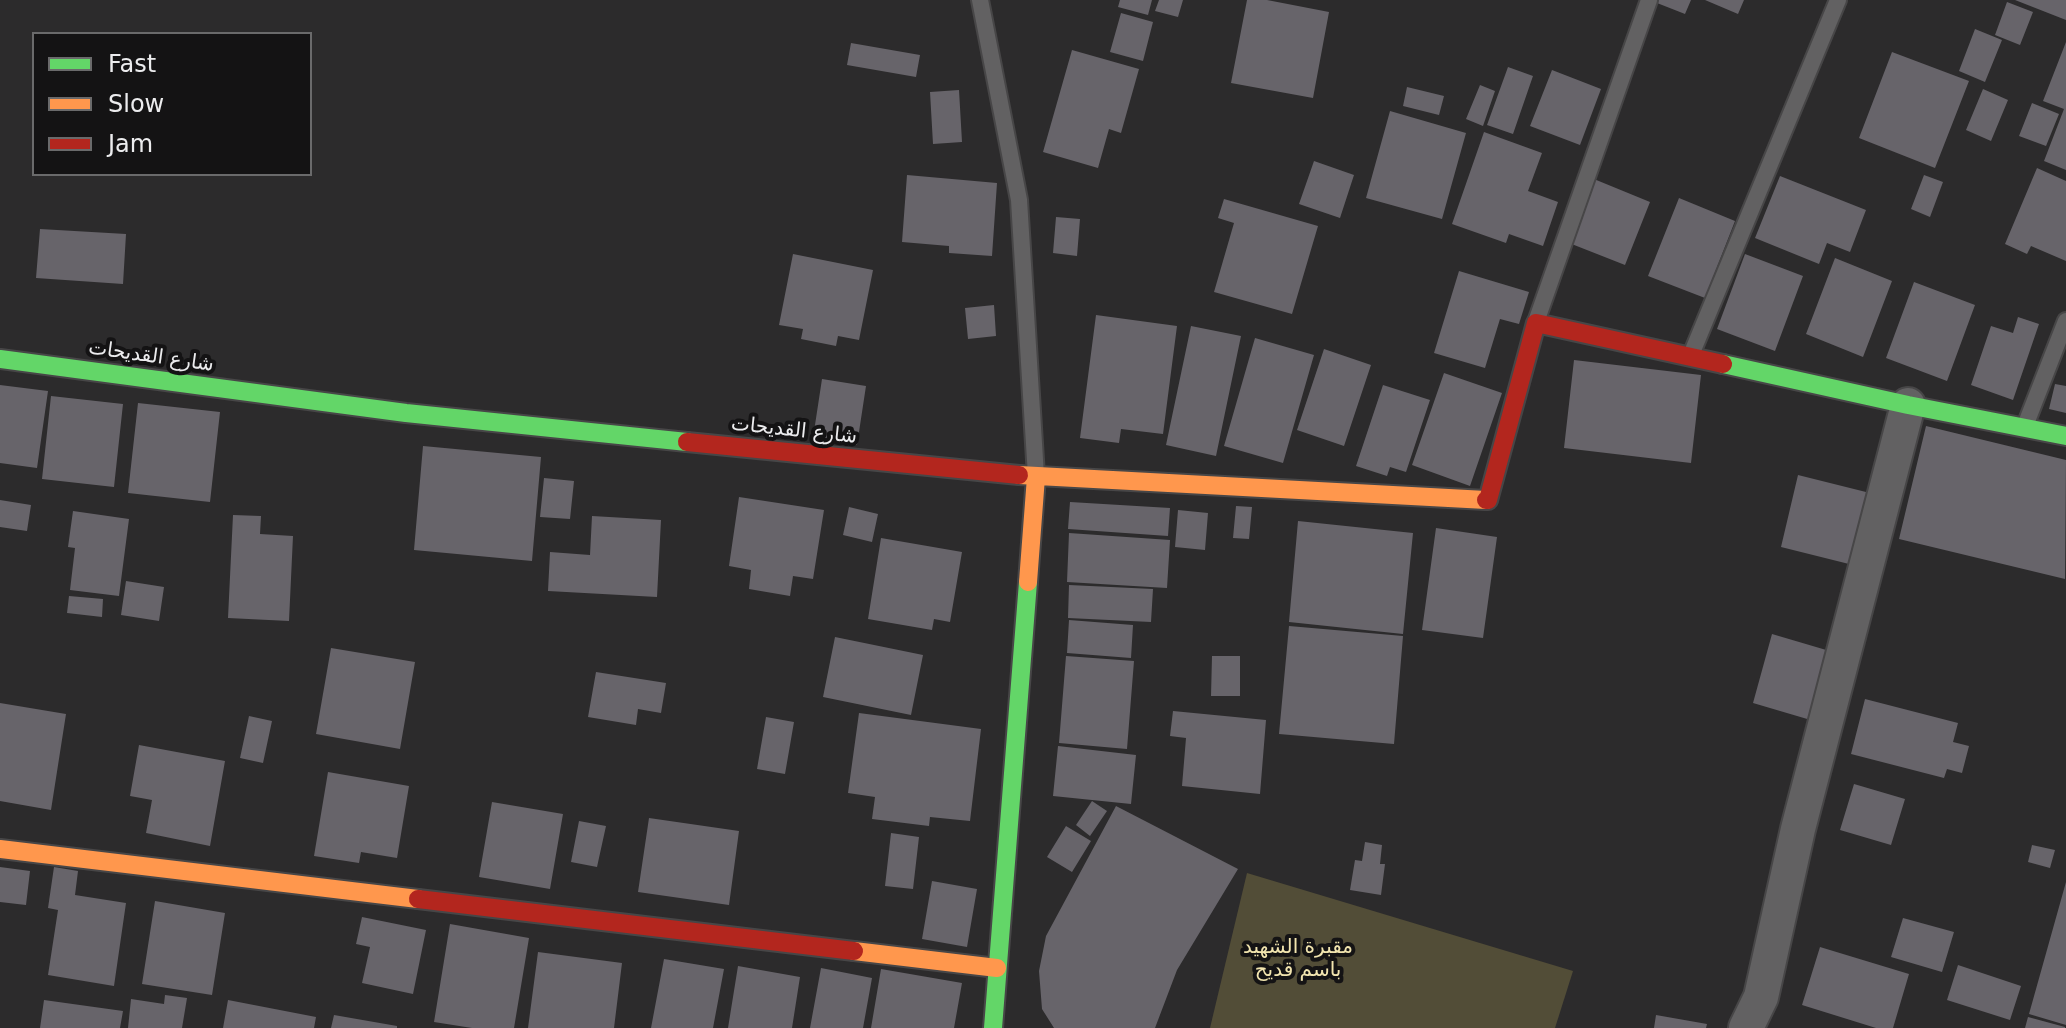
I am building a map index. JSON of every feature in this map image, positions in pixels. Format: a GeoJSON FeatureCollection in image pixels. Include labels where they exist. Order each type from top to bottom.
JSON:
{"type":"FeatureCollection","features":[{"type":"Feature","properties":{"kind":"street","name":"شارع القديحات"},"geometry":{"type":"LineString","coordinates":[[0,359],[406,413],[1036,477],[1488,500],[1536,323]]}},
{"type":"Feature","properties":{"kind":"street"},"geometry":{"type":"LineString","coordinates":[[1536,323],[1908,405],[2066,436]]}},
{"type":"Feature","properties":{"kind":"street"},"geometry":{"type":"LineString","coordinates":[[1746,1028],[1761,997],[1798,829],[1908,405]]}},
{"type":"Feature","properties":{"kind":"street"},"geometry":{"type":"LineString","coordinates":[[993,1028],[1036,477]]}},
{"type":"Feature","properties":{"kind":"street"},"geometry":{"type":"LineString","coordinates":[[0,849],[997,968]]}},
{"type":"Feature","properties":{"kind":"lane"},"geometry":{"type":"LineString","coordinates":[[980,0],[1019,200],[1036,477]]}},
{"type":"Feature","properties":{"kind":"lane"},"geometry":{"type":"LineString","coordinates":[[1536,323],[1649,0]]}},
{"type":"Feature","properties":{"kind":"lane"},"geometry":{"type":"LineString","coordinates":[[1691,357],[1838,0]]}},
{"type":"Feature","properties":{"kind":"lane"},"geometry":{"type":"LineString","coordinates":[[2024,427],[2066,321]]}},
{"type":"Feature","properties":{"kind":"green space","name":"مقبرة الشهيد باسم قديح"},"geometry":{"type":"Polygon","coordinates":[[[1247,873],[1573,971],[1555,1028],[1210,1028],[1247,873]]]}},
{"type":"Feature","properties":{"kind":"building"},"geometry":{"type":"Polygon","coordinates":[[[1120,0],[1152,0],[1148,15],[1118,7],[1120,0]]]}},
{"type":"Feature","properties":{"kind":"building"},"geometry":{"type":"Polygon","coordinates":[[[1159,0],[1183,0],[1178,17],[1155,11],[1159,0]]]}},
{"type":"Feature","properties":{"kind":"building"},"geometry":{"type":"Polygon","coordinates":[[[1247,0],[1267,0],[1329,12],[1313,98],[1231,83],[1247,0]]]}},
{"type":"Feature","properties":{"kind":"building"},"geometry":{"type":"Polygon","coordinates":[[[1658,0],[1691,0],[1685,14],[1657,3],[1658,0]]]}},
{"type":"Feature","properties":{"kind":"building"},"geometry":{"type":"Polygon","coordinates":[[[1705,0],[1744,0],[1738,14],[1705,0]]]}},
{"type":"Feature","properties":{"kind":"building"},"geometry":{"type":"Polygon","coordinates":[[[2015,0],[2066,0],[2066,20],[2015,0]]]}},
{"type":"Feature","properties":{"kind":"building"},"geometry":{"type":"Polygon","coordinates":[[[2007,2],[2033,12],[2020,45],[1995,35],[2007,2]]]}},
{"type":"Feature","properties":{"kind":"building"},"geometry":{"type":"Polygon","coordinates":[[[1121,13],[1153,22],[1143,61],[1110,52],[1121,13]]]}},
{"type":"Feature","properties":{"kind":"building"},"geometry":{"type":"Polygon","coordinates":[[[1975,29],[2002,40],[1985,82],[1959,71],[1975,29]]]}},
{"type":"Feature","properties":{"kind":"building"},"geometry":{"type":"Polygon","coordinates":[[[2066,42],[2066,170],[2044,161],[2064,109],[2043,101],[2066,42]]]}},
{"type":"Feature","properties":{"kind":"building"},"geometry":{"type":"Polygon","coordinates":[[[851,43],[920,55],[916,77],[847,65],[851,43]]]}},
{"type":"Feature","properties":{"kind":"building"},"geometry":{"type":"Polygon","coordinates":[[[1072,50],[1139,69],[1121,133],[1109,129],[1098,168],[1043,152],[1072,50]]]}},
{"type":"Feature","properties":{"kind":"building"},"geometry":{"type":"Polygon","coordinates":[[[1892,52],[1969,81],[1935,168],[1859,138],[1892,52]]]}},
{"type":"Feature","properties":{"kind":"building"},"geometry":{"type":"Polygon","coordinates":[[[1508,67],[1533,76],[1513,134],[1487,125],[1508,67]]]}},
{"type":"Feature","properties":{"kind":"building"},"geometry":{"type":"Polygon","coordinates":[[[1552,70],[1601,89],[1580,145],[1530,126],[1552,70]]]}},
{"type":"Feature","properties":{"kind":"building"},"geometry":{"type":"Polygon","coordinates":[[[1480,85],[1495,91],[1483,126],[1466,119],[1480,85]]]}},
{"type":"Feature","properties":{"kind":"building"},"geometry":{"type":"Polygon","coordinates":[[[1407,87],[1444,96],[1439,115],[1403,106],[1407,87]]]}},
{"type":"Feature","properties":{"kind":"building"},"geometry":{"type":"Polygon","coordinates":[[[1983,89],[2008,100],[1991,141],[1966,130],[1983,89]]]}},
{"type":"Feature","properties":{"kind":"building"},"geometry":{"type":"Polygon","coordinates":[[[959,90],[962,142],[933,144],[930,92],[959,90]]]}},
{"type":"Feature","properties":{"kind":"building"},"geometry":{"type":"Polygon","coordinates":[[[2032,103],[2059,114],[2046,146],[2019,136],[2032,103]]]}},
{"type":"Feature","properties":{"kind":"building"},"geometry":{"type":"Polygon","coordinates":[[[1390,111],[1466,133],[1442,219],[1366,198],[1390,111]]]}},
{"type":"Feature","properties":{"kind":"building"},"geometry":{"type":"Polygon","coordinates":[[[1484,132],[1542,153],[1528,191],[1558,202],[1543,246],[1509,234],[1506,243],[1452,224],[1484,132]]]}},
{"type":"Feature","properties":{"kind":"building"},"geometry":{"type":"Polygon","coordinates":[[[1314,161],[1354,175],[1340,218],[1299,204],[1314,161]]]}},
{"type":"Feature","properties":{"kind":"building"},"geometry":{"type":"Polygon","coordinates":[[[2037,168],[2066,181],[2066,261],[2031,246],[2027,254],[2005,244],[2037,168]]]}},
{"type":"Feature","properties":{"kind":"building"},"geometry":{"type":"Polygon","coordinates":[[[907,175],[997,183],[992,256],[949,253],[949,246],[902,242],[907,175]]]}},
{"type":"Feature","properties":{"kind":"building"},"geometry":{"type":"Polygon","coordinates":[[[1924,175],[1943,182],[1930,217],[1911,209],[1924,175]]]}},
{"type":"Feature","properties":{"kind":"building"},"geometry":{"type":"Polygon","coordinates":[[[1780,176],[1866,210],[1850,252],[1827,243],[1819,264],[1755,238],[1780,176]]]}},
{"type":"Feature","properties":{"kind":"building"},"geometry":{"type":"Polygon","coordinates":[[[1589,177],[1650,202],[1625,265],[1564,241],[1589,177]]]}},
{"type":"Feature","properties":{"kind":"building"},"geometry":{"type":"Polygon","coordinates":[[[1679,198],[1735,221],[1705,298],[1648,276],[1679,198]]]}},
{"type":"Feature","properties":{"kind":"building"},"geometry":{"type":"Polygon","coordinates":[[[1224,199],[1318,226],[1292,314],[1214,292],[1234,223],[1218,218],[1224,199]]]}},
{"type":"Feature","properties":{"kind":"building"},"geometry":{"type":"Polygon","coordinates":[[[1056,217],[1080,219],[1077,256],[1053,253],[1056,217]]]}},
{"type":"Feature","properties":{"kind":"building"},"geometry":{"type":"Polygon","coordinates":[[[40,229],[126,234],[123,284],[36,278],[40,229]]]}},
{"type":"Feature","properties":{"kind":"building"},"geometry":{"type":"Polygon","coordinates":[[[793,254],[873,270],[859,340],[838,336],[836,346],[801,339],[803,329],[779,325],[793,254]]]}},
{"type":"Feature","properties":{"kind":"building"},"geometry":{"type":"Polygon","coordinates":[[[1745,254],[1803,276],[1775,351],[1717,329],[1745,254]]]}},
{"type":"Feature","properties":{"kind":"building"},"geometry":{"type":"Polygon","coordinates":[[[1835,258],[1892,281],[1863,357],[1806,334],[1835,258]]]}},
{"type":"Feature","properties":{"kind":"building"},"geometry":{"type":"Polygon","coordinates":[[[1459,271],[1529,292],[1519,324],[1500,319],[1485,368],[1434,353],[1459,271]]]}},
{"type":"Feature","properties":{"kind":"building"},"geometry":{"type":"Polygon","coordinates":[[[1914,282],[1975,305],[1947,381],[1886,358],[1914,282]]]}},
{"type":"Feature","properties":{"kind":"building"},"geometry":{"type":"Polygon","coordinates":[[[994,305],[996,336],[968,339],[965,308],[994,305]]]}},
{"type":"Feature","properties":{"kind":"building"},"geometry":{"type":"Polygon","coordinates":[[[1096,315],[1177,326],[1163,434],[1121,429],[1119,443],[1080,438],[1096,315]]]}},
{"type":"Feature","properties":{"kind":"building"},"geometry":{"type":"Polygon","coordinates":[[[2018,317],[2039,324],[2013,400],[1971,385],[1991,326],[2013,333],[2018,317]]]}},
{"type":"Feature","properties":{"kind":"building"},"geometry":{"type":"Polygon","coordinates":[[[1191,326],[1241,336],[1216,456],[1166,445],[1191,326]]]}},
{"type":"Feature","properties":{"kind":"building"},"geometry":{"type":"Polygon","coordinates":[[[1255,338],[1314,355],[1283,463],[1224,446],[1255,338]]]}},
{"type":"Feature","properties":{"kind":"building"},"geometry":{"type":"Polygon","coordinates":[[[1324,349],[1371,365],[1344,446],[1297,430],[1324,349]]]}},
{"type":"Feature","properties":{"kind":"building"},"geometry":{"type":"Polygon","coordinates":[[[1574,360],[1701,375],[1691,463],[1564,448],[1574,360]]]}},
{"type":"Feature","properties":{"kind":"building"},"geometry":{"type":"Polygon","coordinates":[[[1444,373],[1502,393],[1470,486],[1412,465],[1444,373]]]}},
{"type":"Feature","properties":{"kind":"building"},"geometry":{"type":"Polygon","coordinates":[[[822,379],[866,386],[857,445],[813,438],[822,379]]]}},
{"type":"Feature","properties":{"kind":"building"},"geometry":{"type":"Polygon","coordinates":[[[2055,384],[2066,386],[2066,413],[2049,409],[2055,384]]]}},
{"type":"Feature","properties":{"kind":"building"},"geometry":{"type":"Polygon","coordinates":[[[0,385],[48,391],[37,468],[0,463],[0,385]]]}},
{"type":"Feature","properties":{"kind":"building"},"geometry":{"type":"Polygon","coordinates":[[[1383,385],[1430,400],[1406,472],[1390,467],[1387,476],[1356,466],[1383,385]]]}},
{"type":"Feature","properties":{"kind":"building"},"geometry":{"type":"Polygon","coordinates":[[[51,396],[123,404],[114,487],[42,479],[51,396]]]}},
{"type":"Feature","properties":{"kind":"building"},"geometry":{"type":"Polygon","coordinates":[[[138,403],[220,412],[210,502],[128,493],[138,403]]]}},
{"type":"Feature","properties":{"kind":"building"},"geometry":{"type":"Polygon","coordinates":[[[1926,426],[2066,460],[2065,579],[1899,539],[1926,426]]]}},
{"type":"Feature","properties":{"kind":"building"},"geometry":{"type":"Polygon","coordinates":[[[423,446],[541,457],[532,561],[414,550],[423,446]]]}},
{"type":"Feature","properties":{"kind":"building"},"geometry":{"type":"Polygon","coordinates":[[[1798,475],[1874,494],[1857,566],[1781,547],[1798,475]]]}},
{"type":"Feature","properties":{"kind":"building"},"geometry":{"type":"Polygon","coordinates":[[[544,478],[574,481],[570,519],[540,517],[544,478]]]}},
{"type":"Feature","properties":{"kind":"building"},"geometry":{"type":"Polygon","coordinates":[[[739,497],[824,510],[813,579],[793,576],[790,596],[749,589],[751,570],[729,566],[739,497]]]}},
{"type":"Feature","properties":{"kind":"building"},"geometry":{"type":"Polygon","coordinates":[[[0,500],[31,505],[27,531],[0,527],[0,500]]]}},
{"type":"Feature","properties":{"kind":"building"},"geometry":{"type":"Polygon","coordinates":[[[1070,502],[1170,508],[1168,536],[1068,529],[1070,502]]]}},
{"type":"Feature","properties":{"kind":"building"},"geometry":{"type":"Polygon","coordinates":[[[1236,506],[1252,507],[1249,539],[1233,538],[1236,506]]]}},
{"type":"Feature","properties":{"kind":"building"},"geometry":{"type":"Polygon","coordinates":[[[849,507],[878,514],[872,542],[843,535],[849,507]]]}},
{"type":"Feature","properties":{"kind":"building"},"geometry":{"type":"Polygon","coordinates":[[[1178,510],[1208,513],[1205,550],[1175,547],[1178,510]]]}},
{"type":"Feature","properties":{"kind":"building"},"geometry":{"type":"Polygon","coordinates":[[[73,511],[129,519],[119,596],[70,590],[75,548],[68,547],[73,511]]]}},
{"type":"Feature","properties":{"kind":"building"},"geometry":{"type":"Polygon","coordinates":[[[233,515],[261,516],[260,534],[293,536],[289,621],[228,618],[233,515]]]}},
{"type":"Feature","properties":{"kind":"building"},"geometry":{"type":"Polygon","coordinates":[[[592,516],[661,520],[657,597],[548,591],[550,552],[590,555],[592,516]]]}},
{"type":"Feature","properties":{"kind":"building"},"geometry":{"type":"Polygon","coordinates":[[[1298,521],[1413,533],[1403,634],[1289,622],[1298,521]]]}},
{"type":"Feature","properties":{"kind":"building"},"geometry":{"type":"Polygon","coordinates":[[[1436,528],[1497,537],[1483,638],[1422,630],[1436,528]]]}},
{"type":"Feature","properties":{"kind":"building"},"geometry":{"type":"Polygon","coordinates":[[[1069,533],[1170,540],[1167,588],[1067,582],[1069,533]]]}},
{"type":"Feature","properties":{"kind":"building"},"geometry":{"type":"Polygon","coordinates":[[[881,538],[962,552],[950,622],[934,619],[932,630],[868,619],[881,538]]]}},
{"type":"Feature","properties":{"kind":"building"},"geometry":{"type":"Polygon","coordinates":[[[126,581],[164,587],[159,621],[121,615],[126,581]]]}},
{"type":"Feature","properties":{"kind":"building"},"geometry":{"type":"Polygon","coordinates":[[[1069,585],[1153,589],[1151,622],[1068,618],[1069,585]]]}},
{"type":"Feature","properties":{"kind":"building"},"geometry":{"type":"Polygon","coordinates":[[[69,596],[103,599],[102,617],[67,613],[69,596]]]}},
{"type":"Feature","properties":{"kind":"building"},"geometry":{"type":"Polygon","coordinates":[[[1069,620],[1133,625],[1131,658],[1067,653],[1069,620]]]}},
{"type":"Feature","properties":{"kind":"building"},"geometry":{"type":"Polygon","coordinates":[[[1289,626],[1403,636],[1394,744],[1279,734],[1289,626]]]}},
{"type":"Feature","properties":{"kind":"building"},"geometry":{"type":"Polygon","coordinates":[[[1772,634],[1833,652],[1814,721],[1753,703],[1772,634]]]}},
{"type":"Feature","properties":{"kind":"building"},"geometry":{"type":"Polygon","coordinates":[[[835,637],[923,655],[911,715],[823,697],[835,637]]]}},
{"type":"Feature","properties":{"kind":"building"},"geometry":{"type":"Polygon","coordinates":[[[331,648],[415,662],[400,749],[316,734],[331,648]]]}},
{"type":"Feature","properties":{"kind":"building"},"geometry":{"type":"Polygon","coordinates":[[[1066,656],[1134,661],[1127,749],[1059,743],[1066,656]]]}},
{"type":"Feature","properties":{"kind":"building"},"geometry":{"type":"Polygon","coordinates":[[[1212,656],[1240,656],[1240,696],[1211,696],[1212,656]]]}},
{"type":"Feature","properties":{"kind":"building"},"geometry":{"type":"Polygon","coordinates":[[[596,672],[666,683],[661,713],[638,709],[636,725],[588,717],[596,672]]]}},
{"type":"Feature","properties":{"kind":"building"},"geometry":{"type":"Polygon","coordinates":[[[1865,699],[1958,723],[1953,742],[1969,746],[1962,773],[1947,769],[1944,778],[1851,754],[1865,699]]]}},
{"type":"Feature","properties":{"kind":"building"},"geometry":{"type":"Polygon","coordinates":[[[0,703],[66,714],[51,810],[0,801],[0,703]]]}},
{"type":"Feature","properties":{"kind":"building"},"geometry":{"type":"Polygon","coordinates":[[[1173,711],[1266,720],[1260,794],[1182,786],[1186,738],[1170,736],[1173,711]]]}},
{"type":"Feature","properties":{"kind":"building"},"geometry":{"type":"Polygon","coordinates":[[[859,713],[981,729],[970,821],[930,817],[929,826],[872,819],[875,797],[848,793],[859,713]]]}},
{"type":"Feature","properties":{"kind":"building"},"geometry":{"type":"Polygon","coordinates":[[[249,716],[272,721],[263,763],[240,758],[249,716]]]}},
{"type":"Feature","properties":{"kind":"building"},"geometry":{"type":"Polygon","coordinates":[[[766,717],[794,722],[785,774],[757,769],[766,717]]]}},
{"type":"Feature","properties":{"kind":"building"},"geometry":{"type":"Polygon","coordinates":[[[139,745],[225,761],[210,846],[146,833],[152,800],[130,796],[139,745]]]}},
{"type":"Feature","properties":{"kind":"building"},"geometry":{"type":"Polygon","coordinates":[[[1058,746],[1136,755],[1131,804],[1053,796],[1058,746]]]}},
{"type":"Feature","properties":{"kind":"building"},"geometry":{"type":"Polygon","coordinates":[[[328,772],[409,786],[397,858],[361,852],[359,863],[314,856],[328,772]]]}},
{"type":"Feature","properties":{"kind":"building"},"geometry":{"type":"Polygon","coordinates":[[[1854,784],[1905,799],[1891,845],[1840,830],[1854,784]]]}},
{"type":"Feature","properties":{"kind":"building"},"geometry":{"type":"Polygon","coordinates":[[[1092,801],[1107,811],[1090,836],[1076,825],[1092,801]]]}},
{"type":"Feature","properties":{"kind":"building"},"geometry":{"type":"Polygon","coordinates":[[[492,802],[563,814],[550,889],[479,877],[492,802]]]}},
{"type":"Feature","properties":{"kind":"building"},"geometry":{"type":"Polygon","coordinates":[[[1116,806],[1238,869],[1177,970],[1155,1028],[1054,1028],[1042,1009],[1039,971],[1046,936],[1116,806]]]}},
{"type":"Feature","properties":{"kind":"building"},"geometry":{"type":"Polygon","coordinates":[[[649,818],[739,831],[729,905],[638,892],[649,818]]]}},
{"type":"Feature","properties":{"kind":"building"},"geometry":{"type":"Polygon","coordinates":[[[579,821],[606,826],[597,867],[571,862],[579,821]]]}},
{"type":"Feature","properties":{"kind":"building"},"geometry":{"type":"Polygon","coordinates":[[[1066,826],[1091,841],[1072,872],[1047,857],[1066,826]]]}},
{"type":"Feature","properties":{"kind":"building"},"geometry":{"type":"Polygon","coordinates":[[[891,833],[919,837],[913,889],[885,886],[891,833]]]}},
{"type":"Feature","properties":{"kind":"building"},"geometry":{"type":"Polygon","coordinates":[[[1365,842],[1382,845],[1380,864],[1385,864],[1381,895],[1350,890],[1355,860],[1362,861],[1365,842]]]}},
{"type":"Feature","properties":{"kind":"building"},"geometry":{"type":"Polygon","coordinates":[[[2032,845],[2055,850],[2050,868],[2028,862],[2032,845]]]}},
{"type":"Feature","properties":{"kind":"building"},"geometry":{"type":"Polygon","coordinates":[[[0,867],[30,871],[26,905],[0,902],[0,867]]]}},
{"type":"Feature","properties":{"kind":"building"},"geometry":{"type":"Polygon","coordinates":[[[54,867],[78,871],[75,895],[126,903],[114,986],[48,975],[58,910],[48,908],[54,867]]]}},
{"type":"Feature","properties":{"kind":"building"},"geometry":{"type":"Polygon","coordinates":[[[932,881],[977,889],[967,947],[922,939],[932,881]]]}},
{"type":"Feature","properties":{"kind":"building"},"geometry":{"type":"Polygon","coordinates":[[[2066,882],[2066,1025],[2029,1014],[2066,882]]]}},
{"type":"Feature","properties":{"kind":"building"},"geometry":{"type":"Polygon","coordinates":[[[155,901],[225,913],[212,995],[142,984],[155,901]]]}},
{"type":"Feature","properties":{"kind":"building"},"geometry":{"type":"Polygon","coordinates":[[[362,917],[426,930],[413,994],[362,983],[370,947],[356,944],[362,917]]]}},
{"type":"Feature","properties":{"kind":"building"},"geometry":{"type":"Polygon","coordinates":[[[1903,918],[1954,932],[1942,972],[1891,957],[1903,918]]]}},
{"type":"Feature","properties":{"kind":"building"},"geometry":{"type":"Polygon","coordinates":[[[450,924],[529,938],[514,1028],[472,1028],[434,1022],[450,924]]]}},
{"type":"Feature","properties":{"kind":"building"},"geometry":{"type":"Polygon","coordinates":[[[1820,947],[1909,974],[1893,1028],[1876,1028],[1802,1005],[1820,947]]]}},
{"type":"Feature","properties":{"kind":"building"},"geometry":{"type":"Polygon","coordinates":[[[538,952],[622,963],[614,1028],[528,1028],[538,952]]]}},
{"type":"Feature","properties":{"kind":"building"},"geometry":{"type":"Polygon","coordinates":[[[664,959],[724,969],[713,1028],[651,1028],[664,959]]]}},
{"type":"Feature","properties":{"kind":"building"},"geometry":{"type":"Polygon","coordinates":[[[1958,965],[2021,986],[2010,1020],[1947,1000],[1958,965]]]}},
{"type":"Feature","properties":{"kind":"building"},"geometry":{"type":"Polygon","coordinates":[[[738,966],[800,977],[792,1028],[728,1028],[738,966]]]}},
{"type":"Feature","properties":{"kind":"building"},"geometry":{"type":"Polygon","coordinates":[[[821,968],[872,978],[863,1028],[810,1028],[821,968]]]}},
{"type":"Feature","properties":{"kind":"building"},"geometry":{"type":"Polygon","coordinates":[[[881,969],[962,983],[954,1028],[871,1028],[881,969]]]}},
{"type":"Feature","properties":{"kind":"building"},"geometry":{"type":"Polygon","coordinates":[[[165,995],[187,998],[182,1028],[128,1028],[131,999],[164,1004],[165,995]]]}},
{"type":"Feature","properties":{"kind":"building"},"geometry":{"type":"Polygon","coordinates":[[[44,1000],[123,1011],[120,1028],[40,1028],[44,1000]]]}},
{"type":"Feature","properties":{"kind":"building"},"geometry":{"type":"Polygon","coordinates":[[[228,1000],[316,1017],[314,1028],[223,1028],[228,1000]]]}},
{"type":"Feature","properties":{"kind":"building"},"geometry":{"type":"Polygon","coordinates":[[[334,1015],[397,1026],[397,1028],[331,1028],[334,1015]]]}},
{"type":"Feature","properties":{"kind":"building"},"geometry":{"type":"Polygon","coordinates":[[[1656,1015],[1707,1024],[1706,1028],[1654,1028],[1656,1015]]]}},
{"type":"Feature","properties":{"kind":"building"},"geometry":{"type":"Polygon","coordinates":[[[2028,1017],[2065,1027],[2065,1028],[2025,1028],[2028,1017]]]}},
{"type":"Feature","properties":{"kind":"traffic: fast"},"geometry":{"type":"LineString","coordinates":[[0,359],[406,413],[687,442]]}},
{"type":"Feature","properties":{"kind":"traffic: fast"},"geometry":{"type":"LineString","coordinates":[[1723,364],[2066,436]]}},
{"type":"Feature","properties":{"kind":"traffic: fast"},"geometry":{"type":"LineString","coordinates":[[993,1028],[1028,582]]}},
{"type":"Feature","properties":{"kind":"traffic: slow"},"geometry":{"type":"LineString","coordinates":[[1019,475],[1486,500]]}},
{"type":"Feature","properties":{"kind":"traffic: slow"},"geometry":{"type":"LineString","coordinates":[[1028,582],[1036,477]]}},
{"type":"Feature","properties":{"kind":"traffic: slow"},"geometry":{"type":"LineString","coordinates":[[0,849],[418,899]]}},
{"type":"Feature","properties":{"kind":"traffic: slow"},"geometry":{"type":"LineString","coordinates":[[854,951],[997,968]]}},
{"type":"Feature","properties":{"kind":"traffic: jam"},"geometry":{"type":"LineString","coordinates":[[1486,500],[1536,323],[1723,364]]}},
{"type":"Feature","properties":{"kind":"traffic: jam"},"geometry":{"type":"LineString","coordinates":[[687,442],[1019,475]]}},
{"type":"Feature","properties":{"kind":"traffic: jam"},"geometry":{"type":"LineString","coordinates":[[418,899],[854,951]]}}]}
